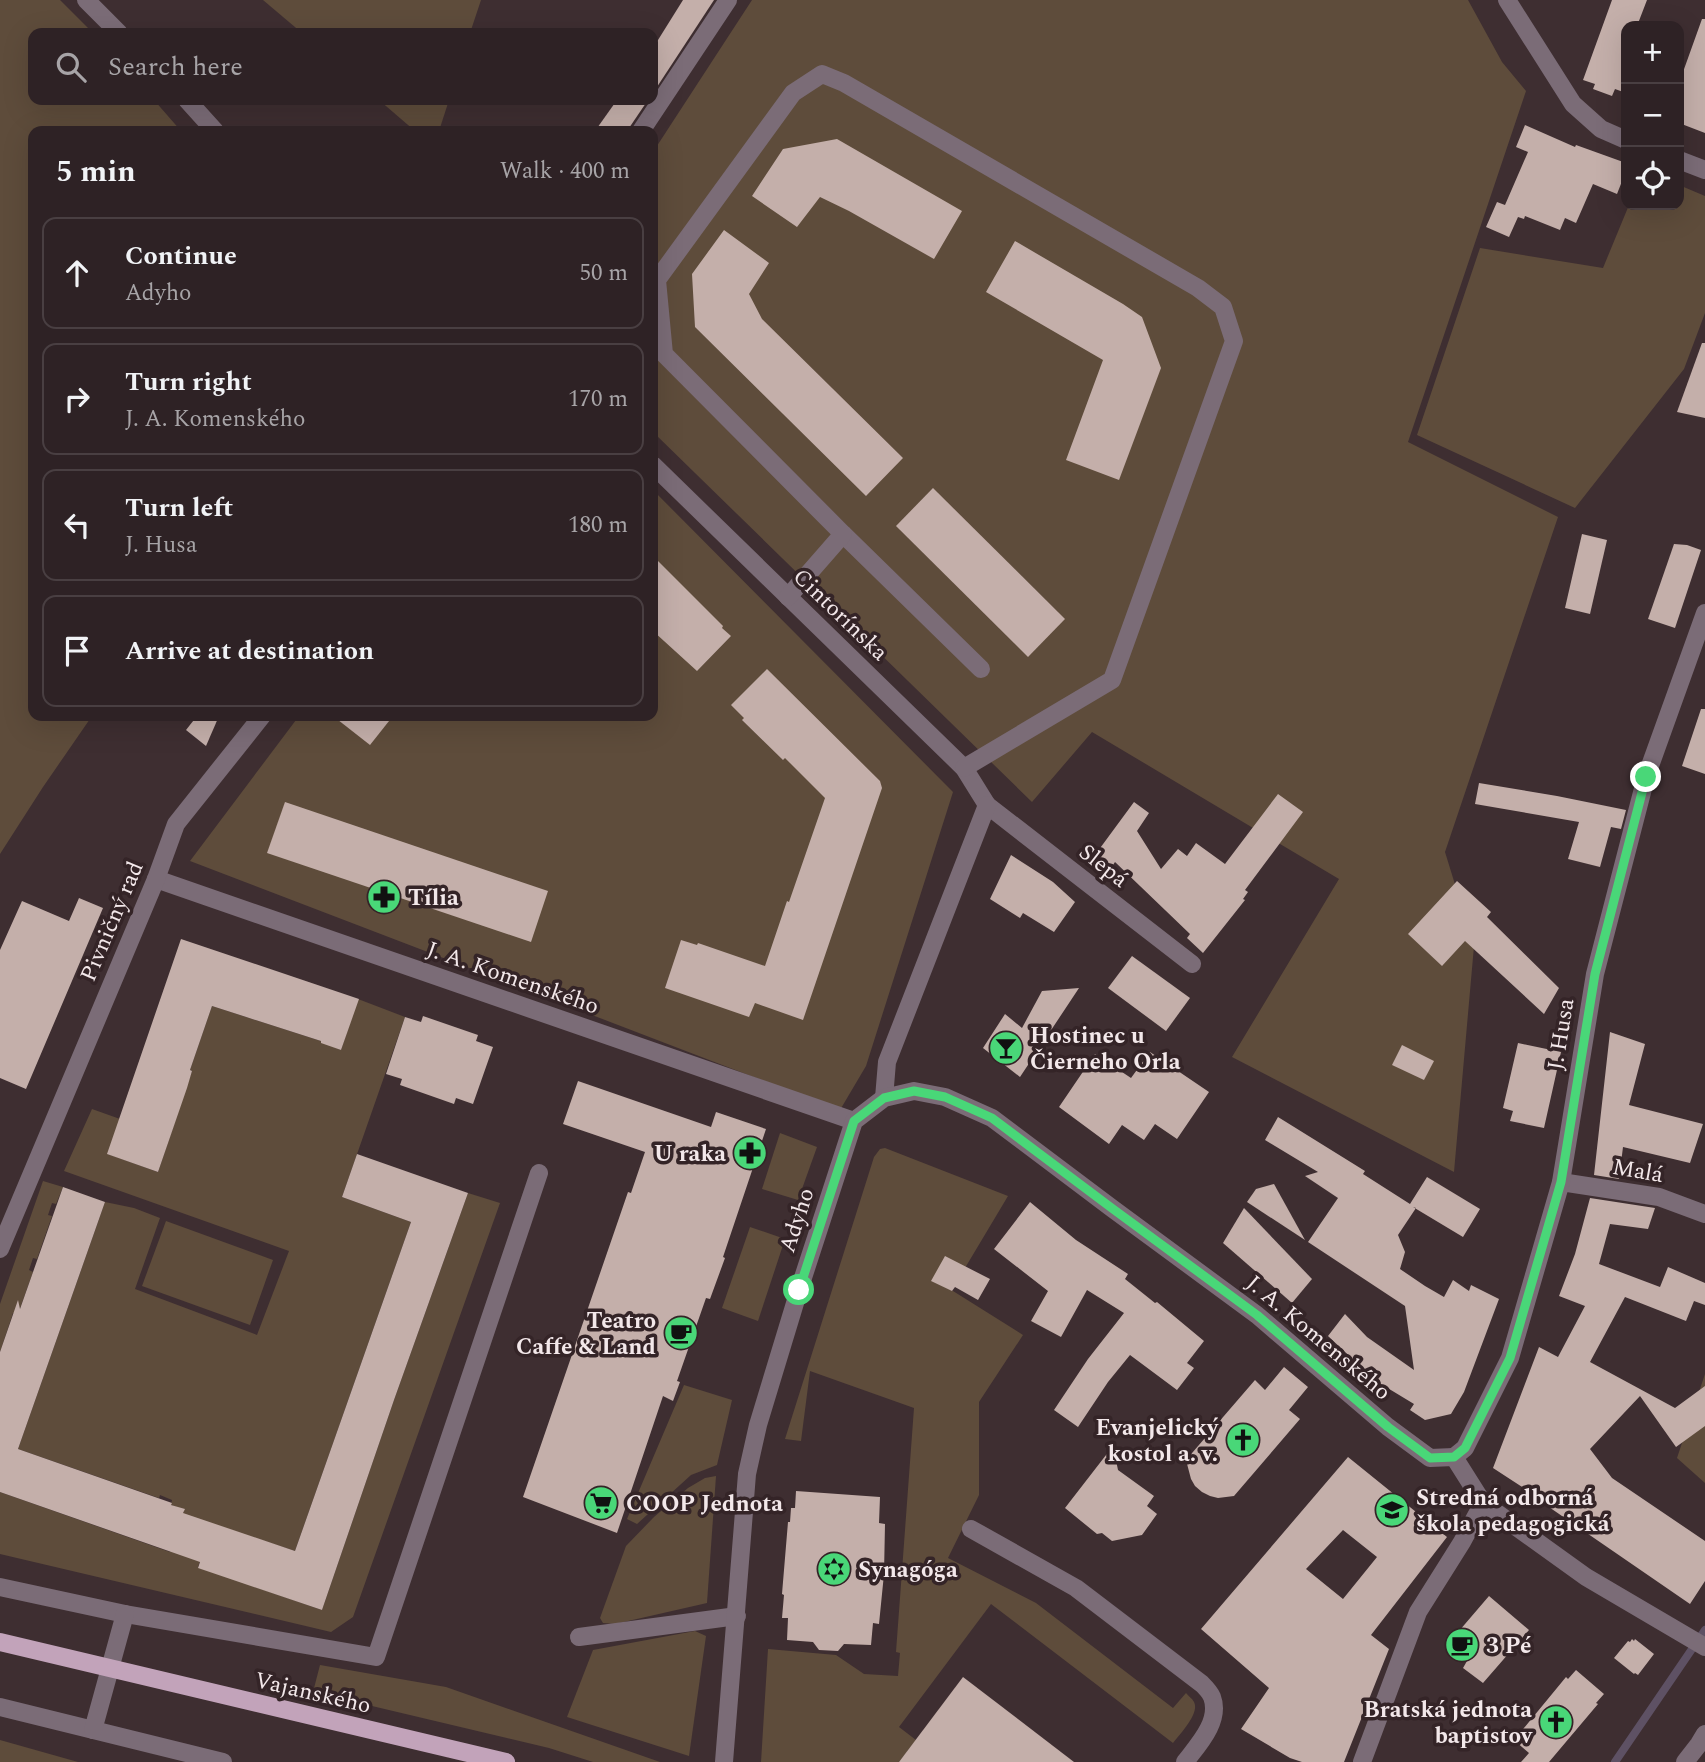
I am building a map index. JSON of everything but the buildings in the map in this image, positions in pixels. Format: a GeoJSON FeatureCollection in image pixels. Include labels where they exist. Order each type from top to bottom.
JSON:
{"type":"FeatureCollection","features":[{"type":"Feature","properties":{"kind":"main road","name":"Vajanského"},"geometry":{"type":"LineString","coordinates":[[0,1642],[506,1762]]}},
{"type":"Feature","properties":{"kind":"street"},"geometry":{"type":"LineString","coordinates":[[86,0],[114,28]]}},
{"type":"Feature","properties":{"kind":"street"},"geometry":{"type":"LineString","coordinates":[[644,126],[728,0]]}},
{"type":"Feature","properties":{"kind":"street"},"geometry":{"type":"LineString","coordinates":[[1507,0],[1573,104],[1601,129],[1621,138]]}},
{"type":"Feature","properties":{"kind":"street"},"geometry":{"type":"LineString","coordinates":[[658,279],[793,93],[822,74],[855,90],[1198,288],[1223,307],[1234,341],[1112,680],[964,768]]}},
{"type":"Feature","properties":{"kind":"street"},"geometry":{"type":"LineString","coordinates":[[192,105],[210,126]]}},
{"type":"Feature","properties":{"kind":"street"},"geometry":{"type":"LineString","coordinates":[[1684,162],[1705,170]]}},
{"type":"Feature","properties":{"kind":"street"},"geometry":{"type":"LineString","coordinates":[[658,291],[664,354],[981,669]]}},
{"type":"Feature","properties":{"kind":"street","name":"Cintorínska"},"geometry":{"type":"LineString","coordinates":[[658,470],[964,768],[987,804]]}},
{"type":"Feature","properties":{"kind":"street"},"geometry":{"type":"LineString","coordinates":[[788,597],[844,534]]}},
{"type":"Feature","properties":{"kind":"street","name":"J. Husa"},"geometry":{"type":"LineString","coordinates":[[1454,1457],[1465,1448],[1510,1358],[1561,1182],[1595,974],[1646,777],[1705,612]]}},
{"type":"Feature","properties":{"kind":"street","name":"Pivničný rad"},"geometry":{"type":"LineString","coordinates":[[0,1249],[156,879],[176,824],[258,721]]}},
{"type":"Feature","properties":{"kind":"street"},"geometry":{"type":"LineString","coordinates":[[854,1121],[884,1098],[887,1062],[987,804]]}},
{"type":"Feature","properties":{"kind":"street","name":"Slepá"},"geometry":{"type":"LineString","coordinates":[[987,804],[1192,964]]}},
{"type":"Feature","properties":{"kind":"street","name":"J. A. Komenského"},"geometry":{"type":"LineString","coordinates":[[156,879],[854,1121]]}},
{"type":"Feature","properties":{"kind":"street","name":"J. A. Komenského"},"geometry":{"type":"LineString","coordinates":[[884,1098],[914,1091],[945,1097],[992,1118],[1257,1315],[1388,1427],[1419,1450],[1430,1458],[1454,1457]]}},
{"type":"Feature","properties":{"kind":"street","name":"Adyho"},"geometry":{"type":"LineString","coordinates":[[724,1762],[747,1474],[755,1437],[799,1290],[854,1121]]}},
{"type":"Feature","properties":{"kind":"street","name":"Vajanského"},"geometry":{"type":"LineString","coordinates":[[0,1587],[125,1614],[376,1657],[539,1173]]}},
{"type":"Feature","properties":{"kind":"street","name":"Malá"},"geometry":{"type":"LineString","coordinates":[[1561,1182],[1659,1197],[1705,1213]]}},
{"type":"Feature","properties":{"kind":"street"},"geometry":{"type":"LineString","coordinates":[[1454,1457],[1483,1503],[1587,1577],[1705,1647]]}},
{"type":"Feature","properties":{"kind":"street"},"geometry":{"type":"LineString","coordinates":[[1362,1762],[1418,1612],[1483,1503]]}},
{"type":"Feature","properties":{"kind":"street"},"geometry":{"type":"LineString","coordinates":[[971,1528],[1076,1588],[1208,1690],[1214,1706],[1209,1729],[1185,1762]]}},
{"type":"Feature","properties":{"kind":"street"},"geometry":{"type":"LineString","coordinates":[[93,1730],[125,1614]]}},
{"type":"Feature","properties":{"kind":"street"},"geometry":{"type":"LineString","coordinates":[[579,1637],[737,1616]]}},
{"type":"Feature","properties":{"kind":"street"},"geometry":{"type":"LineString","coordinates":[[0,1707],[223,1762]]}},
{"type":"Feature","properties":{"kind":"street"},"geometry":{"type":"LineString","coordinates":[[1685,1762],[1705,1734]]}},
{"type":"Feature","properties":{"kind":"shaded area"},"geometry":{"type":"Polygon","coordinates":[[[0,0],[60,0],[88,28],[28,28],[28,105],[158,105],[177,126],[28,126],[28,721],[89,721],[0,854],[0,0]]]}},
{"type":"Feature","properties":{"kind":"shaded area"},"geometry":{"type":"Polygon","coordinates":[[[263,0],[481,0],[472,28],[296,28],[263,0]]]}},
{"type":"Feature","properties":{"kind":"shaded area"},"geometry":{"type":"Polygon","coordinates":[[[752,0],[1468,0],[1502,62],[1526,91],[1408,442],[1558,517],[1445,852],[1474,946],[1454,1172],[1232,1057],[1339,879],[1092,732],[1032,802],[658,437],[658,144],[752,0]]]}},
{"type":"Feature","properties":{"kind":"shaded area"},"geometry":{"type":"Polygon","coordinates":[[[385,105],[447,105],[441,126],[409,126],[385,105]]]}},
{"type":"Feature","properties":{"kind":"shaded area"},"geometry":{"type":"Polygon","coordinates":[[[1684,187],[1705,196],[1705,313],[1684,369],[1575,508],[1417,435],[1480,248],[1603,268],[1627,210],[1684,210],[1684,187]]]}},
{"type":"Feature","properties":{"kind":"shaded area"},"geometry":{"type":"Polygon","coordinates":[[[658,495],[953,792],[866,1066],[840,1110],[190,861],[295,721],[658,721],[658,495]]]}},
{"type":"Feature","properties":{"kind":"shaded area"},"geometry":{"type":"Polygon","coordinates":[[[358,999],[405,1017],[342,1197],[411,1222],[295,1551],[213,1524],[198,1567],[322,1610],[468,1193],[500,1203],[353,1617],[331,1632],[0,1554],[0,1492],[170,1552],[184,1510],[171,1505],[172,1500],[160,1495],[159,1498],[18,1449],[105,1202],[134,1208],[160,1218],[135,1289],[257,1335],[289,1251],[64,1171],[92,1109],[120,1119],[108,1154],[158,1172],[212,1006],[341,1050],[358,999]]]}},
{"type":"Feature","properties":{"kind":"shaded area"},"geometry":{"type":"Polygon","coordinates":[[[780,1133],[817,1147],[798,1200],[762,1189],[780,1133]]]}},
{"type":"Feature","properties":{"kind":"shaded area"},"geometry":{"type":"Polygon","coordinates":[[[885,1148],[1008,1196],[965,1268],[932,1281],[953,1291],[1023,1335],[979,1402],[979,1495],[948,1558],[1036,1603],[1173,1708],[1186,1693],[1194,1702],[1194,1712],[1173,1743],[991,1604],[899,1727],[916,1740],[899,1762],[761,1762],[768,1649],[836,1655],[864,1674],[898,1676],[900,1653],[896,1652],[914,1408],[810,1371],[801,1441],[785,1439],[874,1157],[880,1149],[885,1148]]]}},
{"type":"Feature","properties":{"kind":"shaded area"},"geometry":{"type":"Polygon","coordinates":[[[43,1181],[63,1187],[56,1204],[52,1203],[48,1215],[52,1216],[37,1259],[33,1258],[29,1270],[33,1272],[18,1314],[13,1313],[0,1352],[0,1304],[43,1181]]]}},
{"type":"Feature","properties":{"kind":"shaded area"},"geometry":{"type":"Polygon","coordinates":[[[166,1221],[273,1260],[250,1325],[142,1286],[166,1221]]]}},
{"type":"Feature","properties":{"kind":"shaded area"},"geometry":{"type":"Polygon","coordinates":[[[750,1227],[785,1239],[758,1321],[722,1308],[750,1227]]]}},
{"type":"Feature","properties":{"kind":"shaded area"},"geometry":{"type":"Polygon","coordinates":[[[1705,1374],[1705,1483],[1677,1458],[1705,1374]]]}},
{"type":"Feature","properties":{"kind":"shaded area"},"geometry":{"type":"Polygon","coordinates":[[[684,1385],[732,1400],[717,1465],[691,1475],[637,1524],[627,1519],[684,1385]]]}},
{"type":"Feature","properties":{"kind":"shaded area"},"geometry":{"type":"Polygon","coordinates":[[[716,1476],[707,1603],[615,1624],[603,1623],[600,1618],[626,1546],[688,1488],[705,1478],[716,1476]]]}},
{"type":"Feature","properties":{"kind":"shaded area"},"geometry":{"type":"Polygon","coordinates":[[[695,1631],[706,1636],[689,1756],[567,1717],[593,1650],[695,1631]]]}},
{"type":"Feature","properties":{"kind":"shaded area"},"geometry":{"type":"Polygon","coordinates":[[[320,1665],[446,1687],[660,1762],[593,1762],[549,1748],[313,1692],[320,1665]]]}},
{"type":"Feature","properties":{"kind":"shaded area"},"geometry":{"type":"Polygon","coordinates":[[[0,1740],[78,1762],[0,1762],[0,1740]]]}},
{"type":"Feature","properties":{"kind":"waterway"},"geometry":{"type":"LineString","coordinates":[[1615,1762],[1705,1630]]}},
{"type":"Feature","properties":{"kind":"place","name":"Tília"},"geometry":{"type":"Point","coordinates":[384,897]}},
{"type":"Feature","properties":{"kind":"place","name":"Hostinec u Čierneho Orla"},"geometry":{"type":"Point","coordinates":[1006,1048]}},
{"type":"Feature","properties":{"kind":"place","name":"U raka"},"geometry":{"type":"Point","coordinates":[750,1153]}},
{"type":"Feature","properties":{"kind":"place","name":"Teatro Caffe & Land"},"geometry":{"type":"Point","coordinates":[681,1333]}},
{"type":"Feature","properties":{"kind":"place","name":"Evanjelický kostol a. v."},"geometry":{"type":"Point","coordinates":[1243,1440]}},
{"type":"Feature","properties":{"kind":"place","name":"COOP Jednota"},"geometry":{"type":"Point","coordinates":[601,1503]}},
{"type":"Feature","properties":{"kind":"place","name":"Stredná odborná škola pedagogická"},"geometry":{"type":"Point","coordinates":[1392,1510]}},
{"type":"Feature","properties":{"kind":"place","name":"Synagóga"},"geometry":{"type":"Point","coordinates":[834,1569]}},
{"type":"Feature","properties":{"kind":"place","name":"3 Pé"},"geometry":{"type":"Point","coordinates":[1462,1645]}},
{"type":"Feature","properties":{"kind":"place","name":"Bratská jednota baptistov"},"geometry":{"type":"Point","coordinates":[1556,1722]}},
{"type":"Feature","properties":{"kind":"route"},"geometry":{"type":"LineString","coordinates":[[799,1290],[854,1121],[884,1098],[914,1091],[945,1097],[992,1118],[1257,1315],[1388,1427],[1430,1458],[1454,1457],[1465,1448],[1510,1358],[1561,1182],[1595,974],[1646,777]]}}]}
